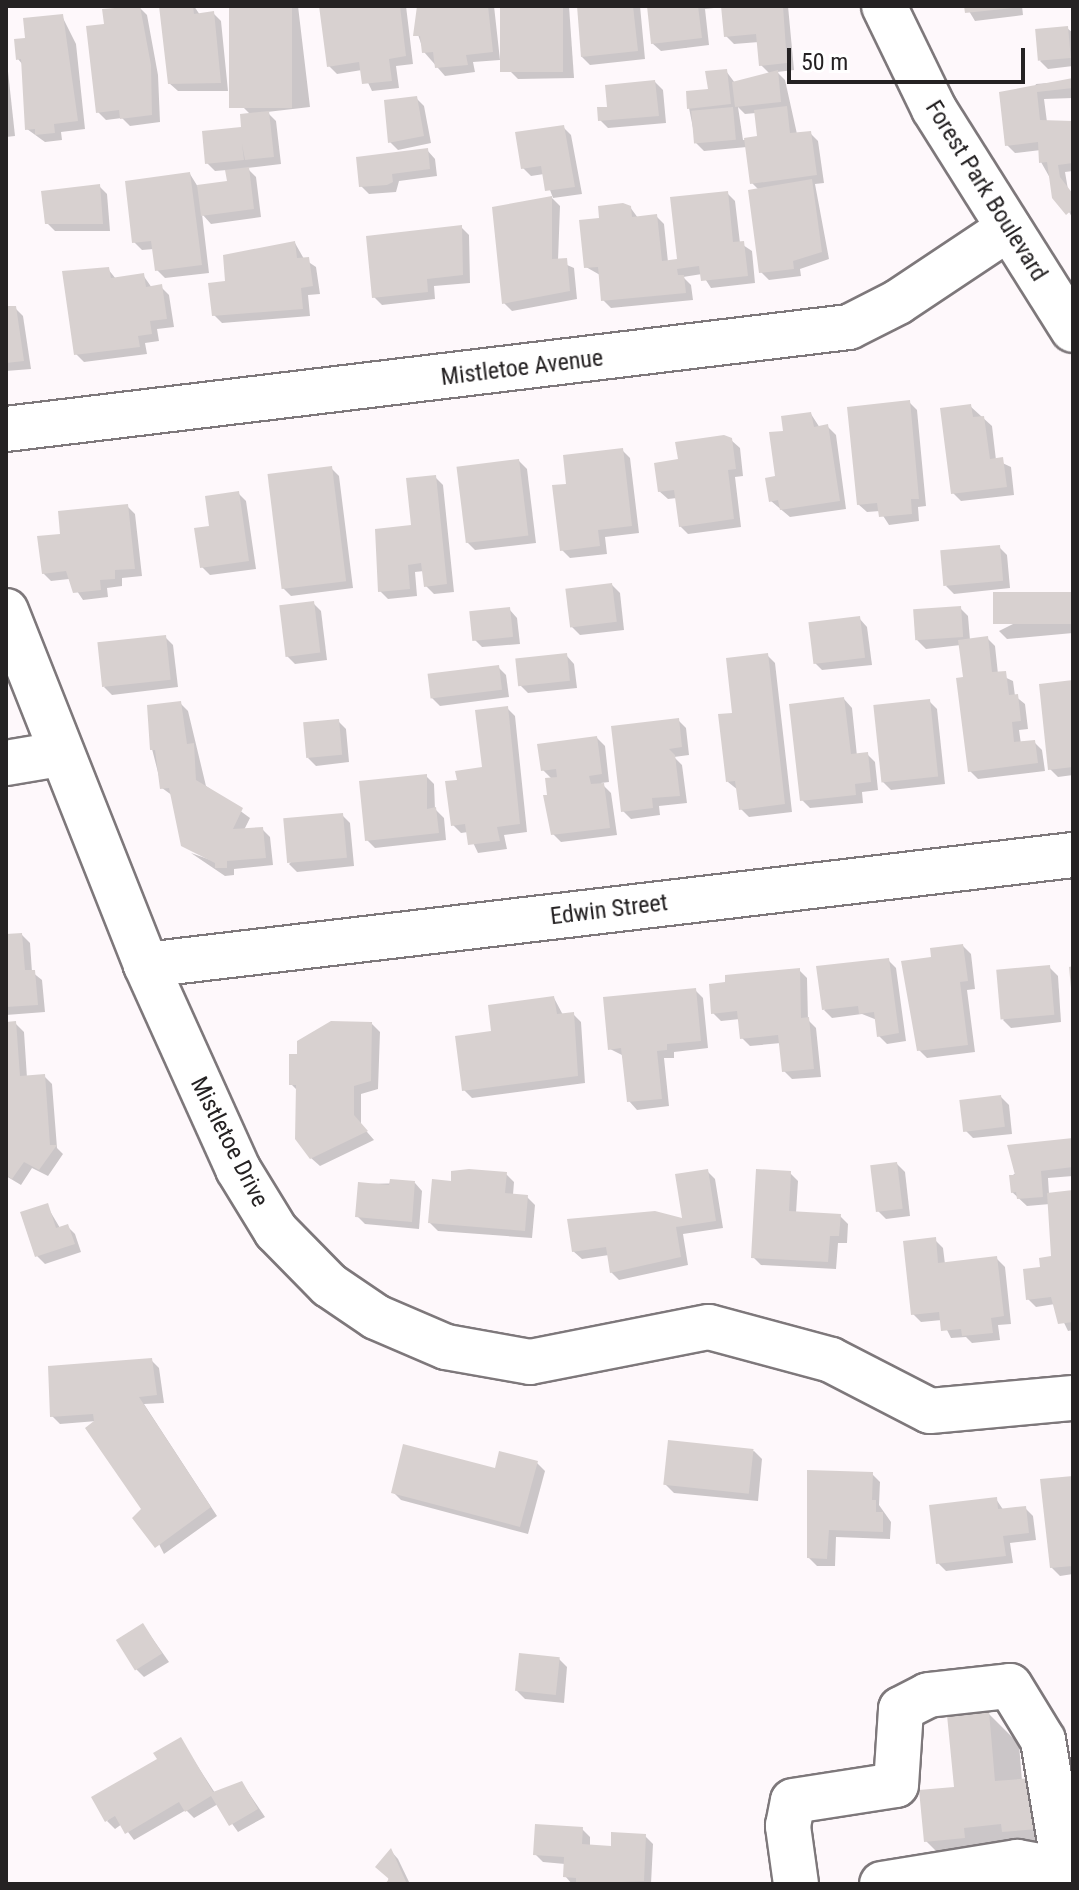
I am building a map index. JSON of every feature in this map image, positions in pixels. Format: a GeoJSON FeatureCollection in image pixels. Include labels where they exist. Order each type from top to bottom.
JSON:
{"type":"FeatureCollection","features":[{"type":"Feature","properties":{"kind":"street","name":"Forest Park Boulevard"},"geometry":{"type":"LineString","coordinates":[[884,6],[934,109],[1073,330]]}},
{"type":"Feature","properties":{"kind":"street","name":"Mistletoe Avenue"},"geometry":{"type":"LineString","coordinates":[[6,429],[849,327],[925,286],[1009,228]]}},
{"type":"Feature","properties":{"kind":"street","name":"Mistletoe Drive"},"geometry":{"type":"LineString","coordinates":[[6,611],[59,754],[146,965],[238,1169],[276,1231],[329,1285],[376,1317],[446,1347],[530,1362],[709,1327],[831,1360],[930,1411],[1073,1398]]}},
{"type":"Feature","properties":{"kind":"street"},"geometry":{"type":"LineString","coordinates":[[6,763],[59,754]]}},
{"type":"Feature","properties":{"kind":"street","name":"Edwin Street"},"geometry":{"type":"LineString","coordinates":[[146,965],[1073,855]]}},
{"type":"Feature","properties":{"kind":"street"},"geometry":{"type":"LineString","coordinates":[[796,1884],[788,1826],[793,1801],[896,1785],[901,1709],[928,1695],[1010,1686],[1043,1740],[1066,1882]]}},
{"type":"Feature","properties":{"kind":"street"},"geometry":{"type":"LineString","coordinates":[[882,1884],[947,1879],[1017,1862],[1045,1867],[1066,1882]]}},
{"type":"Feature","properties":{"kind":"building"},"geometry":{"type":"Polygon","coordinates":[[[140,6],[151,65],[152,115],[120,119],[119,110],[96,113],[86,26],[104,24],[102,9],[140,6]]]}},
{"type":"Feature","properties":{"kind":"building"},"geometry":{"type":"Polygon","coordinates":[[[159,6],[193,6],[194,14],[214,11],[221,83],[168,84],[159,6]]]}},
{"type":"Feature","properties":{"kind":"building"},"geometry":{"type":"Polygon","coordinates":[[[229,6],[292,6],[292,108],[229,108],[229,6]]]}},
{"type":"Feature","properties":{"kind":"building"},"geometry":{"type":"Polygon","coordinates":[[[319,6],[400,6],[406,56],[389,59],[392,81],[362,84],[359,62],[327,67],[319,6]]]}},
{"type":"Feature","properties":{"kind":"building"},"geometry":{"type":"Polygon","coordinates":[[[417,6],[488,6],[493,52],[466,55],[468,65],[435,68],[433,52],[422,53],[420,36],[413,36],[417,6]]]}},
{"type":"Feature","properties":{"kind":"building"},"geometry":{"type":"Polygon","coordinates":[[[500,6],[563,6],[563,72],[500,72],[500,6]]]}},
{"type":"Feature","properties":{"kind":"building"},"geometry":{"type":"Polygon","coordinates":[[[577,6],[633,6],[638,51],[581,57],[577,6]]]}},
{"type":"Feature","properties":{"kind":"building"},"geometry":{"type":"Polygon","coordinates":[[[647,6],[698,6],[702,38],[651,44],[647,6]]]}},
{"type":"Feature","properties":{"kind":"building"},"geometry":{"type":"Polygon","coordinates":[[[721,6],[783,6],[787,63],[759,66],[756,34],[724,37],[721,6]]]}},
{"type":"Feature","properties":{"kind":"building"},"geometry":{"type":"Polygon","coordinates":[[[964,6],[1013,6],[1013,8],[965,13],[964,6]]]}},
{"type":"Feature","properties":{"kind":"building"},"geometry":{"type":"Polygon","coordinates":[[[63,14],[78,121],[54,124],[55,133],[35,135],[35,129],[25,130],[21,59],[16,60],[14,39],[25,38],[23,18],[63,14]]]}},
{"type":"Feature","properties":{"kind":"building"},"geometry":{"type":"Polygon","coordinates":[[[1068,26],[1071,58],[1038,61],[1035,29],[1068,26]]]}},
{"type":"Feature","properties":{"kind":"building"},"geometry":{"type":"Polygon","coordinates":[[[727,69],[731,104],[687,109],[686,91],[708,89],[705,71],[727,69]]]}},
{"type":"Feature","properties":{"kind":"building"},"geometry":{"type":"Polygon","coordinates":[[[778,70],[781,102],[735,107],[732,82],[778,70]]]}},
{"type":"Feature","properties":{"kind":"building"},"geometry":{"type":"Polygon","coordinates":[[[1073,78],[1073,88],[1037,92],[1040,120],[1073,121],[1073,163],[1058,165],[1060,177],[1073,194],[1073,209],[1066,215],[1052,198],[1047,162],[1039,163],[1038,142],[1005,146],[999,92],[1073,78]]]}},
{"type":"Feature","properties":{"kind":"building"},"geometry":{"type":"Polygon","coordinates":[[[655,80],[659,116],[598,121],[597,107],[607,107],[605,85],[655,80]]]}},
{"type":"Feature","properties":{"kind":"building"},"geometry":{"type":"Polygon","coordinates":[[[417,96],[424,136],[388,143],[384,100],[417,96]]]}},
{"type":"Feature","properties":{"kind":"building"},"geometry":{"type":"Polygon","coordinates":[[[787,106],[790,133],[811,131],[817,175],[750,184],[744,138],[757,136],[754,110],[787,106]]]}},
{"type":"Feature","properties":{"kind":"building"},"geometry":{"type":"Polygon","coordinates":[[[733,107],[736,140],[694,144],[691,111],[733,107]]]}},
{"type":"Feature","properties":{"kind":"building"},"geometry":{"type":"Polygon","coordinates":[[[269,111],[274,157],[245,160],[242,144],[244,160],[205,164],[202,131],[241,127],[240,114],[269,111]]]}},
{"type":"Feature","properties":{"kind":"building"},"geometry":{"type":"Polygon","coordinates":[[[564,125],[575,187],[545,191],[541,166],[521,169],[515,132],[564,125]]]}},
{"type":"Feature","properties":{"kind":"building"},"geometry":{"type":"Polygon","coordinates":[[[428,148],[430,169],[392,174],[393,182],[387,185],[359,187],[356,157],[428,148]]]}},
{"type":"Feature","properties":{"kind":"building"},"geometry":{"type":"Polygon","coordinates":[[[249,167],[254,209],[201,216],[197,185],[227,181],[225,170],[249,167]]]}},
{"type":"Feature","properties":{"kind":"building"},"geometry":{"type":"Polygon","coordinates":[[[190,172],[202,265],[155,271],[151,241],[132,243],[125,181],[190,172]]]}},
{"type":"Feature","properties":{"kind":"building"},"geometry":{"type":"Polygon","coordinates":[[[812,179],[822,252],[793,261],[794,269],[759,273],[748,190],[812,179]]]}},
{"type":"Feature","properties":{"kind":"building"},"geometry":{"type":"Polygon","coordinates":[[[100,184],[103,224],[45,224],[41,191],[100,184]]]}},
{"type":"Feature","properties":{"kind":"building"},"geometry":{"type":"Polygon","coordinates":[[[728,191],[733,242],[744,241],[748,276],[701,281],[699,266],[677,269],[678,275],[684,275],[686,293],[601,301],[598,267],[584,268],[579,220],[599,218],[598,206],[623,203],[631,206],[632,217],[657,214],[662,261],[677,259],[670,197],[728,191]]]}},
{"type":"Feature","properties":{"kind":"building"},"geometry":{"type":"Polygon","coordinates":[[[552,196],[552,259],[567,258],[570,291],[502,304],[492,207],[552,196]]]}},
{"type":"Feature","properties":{"kind":"building"},"geometry":{"type":"Polygon","coordinates":[[[462,225],[463,275],[427,279],[428,292],[372,298],[366,236],[462,225]]]}},
{"type":"Feature","properties":{"kind":"building"},"geometry":{"type":"Polygon","coordinates":[[[295,241],[297,258],[309,257],[313,286],[301,288],[303,309],[212,316],[208,283],[225,281],[223,255],[295,241]]]}},
{"type":"Feature","properties":{"kind":"building"},"geometry":{"type":"Polygon","coordinates":[[[109,267],[111,278],[144,273],[146,287],[162,284],[167,319],[150,321],[152,334],[138,336],[140,347],[74,355],[62,271],[109,267]]]}},
{"type":"Feature","properties":{"kind":"building"},"geometry":{"type":"Polygon","coordinates":[[[6,306],[16,306],[24,361],[6,363],[6,306]]]}},
{"type":"Feature","properties":{"kind":"building"},"geometry":{"type":"Polygon","coordinates":[[[910,400],[919,499],[911,499],[912,514],[879,517],[877,503],[857,505],[847,407],[910,400]]]}},
{"type":"Feature","properties":{"kind":"building"},"geometry":{"type":"Polygon","coordinates":[[[971,404],[973,417],[984,416],[990,459],[1003,457],[1007,487],[951,494],[940,408],[971,404]]]}},
{"type":"Feature","properties":{"kind":"building"},"geometry":{"type":"Polygon","coordinates":[[[811,412],[814,427],[828,424],[840,501],[780,510],[778,500],[769,502],[765,478],[775,476],[769,432],[783,431],[781,416],[811,412]]]}},
{"type":"Feature","properties":{"kind":"building"},"geometry":{"type":"Polygon","coordinates":[[[724,435],[732,438],[736,469],[728,470],[734,519],[679,527],[674,490],[658,492],[654,463],[678,459],[675,442],[724,435]]]}},
{"type":"Feature","properties":{"kind":"building"},"geometry":{"type":"Polygon","coordinates":[[[623,448],[632,526],[598,530],[600,546],[560,551],[552,485],[566,484],[563,455],[623,448]]]}},
{"type":"Feature","properties":{"kind":"building"},"geometry":{"type":"Polygon","coordinates":[[[519,459],[528,535],[466,543],[456,467],[519,459]]]}},
{"type":"Feature","properties":{"kind":"building"},"geometry":{"type":"Polygon","coordinates":[[[332,466],[346,581],[282,589],[267,474],[332,466]]]}},
{"type":"Feature","properties":{"kind":"building"},"geometry":{"type":"Polygon","coordinates":[[[436,475],[447,584],[424,587],[421,563],[408,565],[410,589],[378,592],[375,529],[411,525],[406,478],[436,475]]]}},
{"type":"Feature","properties":{"kind":"building"},"geometry":{"type":"Polygon","coordinates":[[[239,491],[249,561],[200,568],[194,528],[209,526],[205,496],[239,491]]]}},
{"type":"Feature","properties":{"kind":"building"},"geometry":{"type":"Polygon","coordinates":[[[128,504],[135,569],[115,570],[115,579],[100,580],[101,590],[73,593],[66,571],[42,574],[37,536],[60,534],[58,511],[128,504]]]}},
{"type":"Feature","properties":{"kind":"building"},"geometry":{"type":"Polygon","coordinates":[[[1000,545],[1003,581],[943,586],[940,550],[1000,545]]]}},
{"type":"Feature","properties":{"kind":"building"},"geometry":{"type":"Polygon","coordinates":[[[612,583],[617,622],[570,627],[565,589],[612,583]]]}},
{"type":"Feature","properties":{"kind":"building"},"geometry":{"type":"Polygon","coordinates":[[[993,592],[1073,592],[1073,624],[993,624],[993,592]]]}},
{"type":"Feature","properties":{"kind":"building"},"geometry":{"type":"Polygon","coordinates":[[[314,601],[320,653],[286,657],[279,605],[314,601]]]}},
{"type":"Feature","properties":{"kind":"building"},"geometry":{"type":"Polygon","coordinates":[[[961,606],[963,637],[915,640],[913,609],[961,606]]]}},
{"type":"Feature","properties":{"kind":"building"},"geometry":{"type":"Polygon","coordinates":[[[510,607],[513,637],[472,641],[469,611],[510,607]]]}},
{"type":"Feature","properties":{"kind":"building"},"geometry":{"type":"Polygon","coordinates":[[[860,616],[865,658],[814,664],[808,622],[860,616]]]}},
{"type":"Feature","properties":{"kind":"building"},"geometry":{"type":"Polygon","coordinates":[[[166,635],[171,680],[102,687],[97,642],[166,635]]]}},
{"type":"Feature","properties":{"kind":"building"},"geometry":{"type":"Polygon","coordinates":[[[988,636],[992,672],[1006,671],[1009,695],[1018,694],[1021,721],[1012,722],[1014,742],[1035,740],[1038,763],[968,772],[956,678],[963,677],[958,640],[988,636]]]}},
{"type":"Feature","properties":{"kind":"building"},"geometry":{"type":"Polygon","coordinates":[[[567,653],[570,681],[518,686],[515,658],[567,653]]]}},
{"type":"Feature","properties":{"kind":"building"},"geometry":{"type":"Polygon","coordinates":[[[768,653],[785,804],[739,810],[735,781],[726,782],[718,714],[732,713],[726,658],[768,653]]]}},
{"type":"Feature","properties":{"kind":"building"},"geometry":{"type":"Polygon","coordinates":[[[499,665],[502,690],[431,699],[428,674],[499,665]]]}},
{"type":"Feature","properties":{"kind":"building"},"geometry":{"type":"Polygon","coordinates":[[[1073,680],[1073,767],[1048,770],[1039,684],[1073,680]]]}},
{"type":"Feature","properties":{"kind":"building"},"geometry":{"type":"Polygon","coordinates":[[[844,697],[851,754],[868,752],[871,782],[855,784],[856,795],[800,801],[789,704],[844,697]]]}},
{"type":"Feature","properties":{"kind":"building"},"geometry":{"type":"Polygon","coordinates":[[[930,699],[938,777],[881,783],[873,705],[930,699]]]}},
{"type":"Feature","properties":{"kind":"building"},"geometry":{"type":"Polygon","coordinates":[[[181,701],[187,744],[194,743],[196,780],[243,808],[233,829],[263,827],[266,858],[227,861],[227,868],[215,868],[215,863],[181,846],[169,788],[160,789],[155,750],[150,750],[147,705],[181,701]]]}},
{"type":"Feature","properties":{"kind":"building"},"geometry":{"type":"Polygon","coordinates":[[[508,706],[520,824],[497,827],[500,841],[468,845],[465,824],[451,826],[445,781],[457,780],[455,771],[482,767],[475,710],[508,706]]]}},
{"type":"Feature","properties":{"kind":"building"},"geometry":{"type":"Polygon","coordinates":[[[679,718],[682,747],[669,749],[675,755],[680,796],[652,798],[653,808],[621,812],[611,726],[679,718]]]}},
{"type":"Feature","properties":{"kind":"building"},"geometry":{"type":"Polygon","coordinates":[[[339,719],[342,755],[306,758],[303,722],[339,719]]]}},
{"type":"Feature","properties":{"kind":"building"},"geometry":{"type":"Polygon","coordinates":[[[597,736],[602,774],[589,776],[591,784],[604,783],[610,828],[551,835],[543,795],[547,795],[545,778],[557,777],[556,769],[541,771],[537,744],[597,736]]]}},
{"type":"Feature","properties":{"kind":"building"},"geometry":{"type":"Polygon","coordinates":[[[427,774],[427,809],[436,807],[439,833],[365,841],[359,781],[427,774]]]}},
{"type":"Feature","properties":{"kind":"building"},"geometry":{"type":"Polygon","coordinates":[[[343,813],[347,858],[287,863],[283,818],[343,813]]]}},
{"type":"Feature","properties":{"kind":"building"},"geometry":{"type":"Polygon","coordinates":[[[22,933],[25,970],[35,970],[38,1005],[6,1007],[6,934],[22,933]]]}},
{"type":"Feature","properties":{"kind":"building"},"geometry":{"type":"Polygon","coordinates":[[[963,944],[968,981],[960,982],[968,1045],[917,1051],[901,961],[931,957],[930,948],[963,944]]]}},
{"type":"Feature","properties":{"kind":"building"},"geometry":{"type":"Polygon","coordinates":[[[889,958],[899,1033],[877,1037],[874,1012],[859,1014],[858,1006],[822,1010],[816,966],[889,958]]]}},
{"type":"Feature","properties":{"kind":"building"},"geometry":{"type":"Polygon","coordinates":[[[1050,965],[1054,1015],[1001,1020],[996,970],[1050,965]]]}},
{"type":"Feature","properties":{"kind":"building"},"geometry":{"type":"Polygon","coordinates":[[[1073,966],[1073,988],[1071,988],[1069,967],[1073,966]]]}},
{"type":"Feature","properties":{"kind":"building"},"geometry":{"type":"Polygon","coordinates":[[[800,968],[801,1018],[809,1017],[814,1069],[782,1072],[778,1035],[740,1039],[737,1011],[711,1014],[709,984],[725,982],[725,975],[800,968]]]}},
{"type":"Feature","properties":{"kind":"building"},"geometry":{"type":"Polygon","coordinates":[[[696,988],[701,1041],[667,1044],[667,1050],[657,1051],[662,1099],[627,1102],[621,1048],[608,1050],[603,997],[696,988]]]}},
{"type":"Feature","properties":{"kind":"building"},"geometry":{"type":"Polygon","coordinates":[[[554,996],[557,1014],[574,1012],[578,1076],[462,1091],[455,1036],[491,1031],[488,1005],[554,996]]]}},
{"type":"Feature","properties":{"kind":"building"},"geometry":{"type":"Polygon","coordinates":[[[16,1021],[20,1076],[45,1074],[50,1145],[57,1145],[39,1170],[24,1162],[12,1179],[6,1175],[6,1022],[16,1021]]]}},
{"type":"Feature","properties":{"kind":"building"},"geometry":{"type":"Polygon","coordinates":[[[331,1021],[372,1022],[371,1081],[354,1086],[354,1115],[368,1131],[310,1159],[295,1139],[296,1085],[289,1085],[289,1054],[297,1054],[297,1041],[331,1021]]]}},
{"type":"Feature","properties":{"kind":"building"},"geometry":{"type":"Polygon","coordinates":[[[1001,1095],[1005,1127],[963,1132],[959,1100],[1001,1095]]]}},
{"type":"Feature","properties":{"kind":"building"},"geometry":{"type":"Polygon","coordinates":[[[1073,1138],[1073,1167],[1041,1171],[1043,1197],[1017,1199],[1016,1192],[1011,1193],[1009,1175],[1015,1175],[1007,1145],[1073,1138]]]}},
{"type":"Feature","properties":{"kind":"building"},"geometry":{"type":"Polygon","coordinates":[[[897,1162],[903,1209],[876,1212],[870,1165],[897,1162]]]}},
{"type":"Feature","properties":{"kind":"building"},"geometry":{"type":"Polygon","coordinates":[[[708,1169],[716,1221],[676,1227],[681,1257],[610,1273],[606,1247],[572,1252],[567,1219],[655,1211],[682,1218],[675,1174],[708,1169]]]}},
{"type":"Feature","properties":{"kind":"building"},"geometry":{"type":"Polygon","coordinates":[[[756,1169],[791,1171],[789,1211],[841,1214],[839,1236],[830,1236],[828,1262],[751,1258],[756,1169]]]}},
{"type":"Feature","properties":{"kind":"building"},"geometry":{"type":"Polygon","coordinates":[[[451,1171],[507,1172],[505,1193],[528,1195],[525,1231],[428,1223],[432,1179],[451,1181],[451,1171]]]}},
{"type":"Feature","properties":{"kind":"building"},"geometry":{"type":"Polygon","coordinates":[[[390,1179],[415,1181],[412,1222],[355,1217],[358,1182],[389,1185],[390,1179]]]}},
{"type":"Feature","properties":{"kind":"building"},"geometry":{"type":"Polygon","coordinates":[[[1073,1190],[1073,1322],[1058,1324],[1051,1297],[1026,1300],[1023,1269],[1040,1267],[1039,1258],[1051,1256],[1047,1193],[1073,1190]]]}},
{"type":"Feature","properties":{"kind":"building"},"geometry":{"type":"Polygon","coordinates":[[[48,1203],[56,1228],[68,1224],[75,1244],[35,1257],[20,1212],[48,1203]]]}},
{"type":"Feature","properties":{"kind":"building"},"geometry":{"type":"Polygon","coordinates":[[[936,1237],[938,1263],[997,1256],[1004,1316],[991,1318],[993,1333],[962,1336],[961,1329],[941,1331],[939,1312],[911,1315],[903,1241],[936,1237]]]}},
{"type":"Feature","properties":{"kind":"building"},"geometry":{"type":"Polygon","coordinates":[[[152,1358],[157,1395],[139,1397],[211,1507],[155,1548],[132,1518],[141,1509],[85,1428],[94,1421],[93,1414],[50,1417],[48,1366],[152,1358]]]}},
{"type":"Feature","properties":{"kind":"building"},"geometry":{"type":"Polygon","coordinates":[[[668,1440],[754,1449],[749,1494],[663,1485],[668,1440]]]}},
{"type":"Feature","properties":{"kind":"building"},"geometry":{"type":"Polygon","coordinates":[[[403,1444],[495,1468],[499,1451],[538,1461],[520,1527],[391,1493],[403,1444]]]}},
{"type":"Feature","properties":{"kind":"building"},"geometry":{"type":"Polygon","coordinates":[[[807,1470],[873,1472],[872,1500],[876,1500],[876,1512],[883,1512],[883,1532],[829,1530],[827,1559],[807,1558],[807,1470]]]}},
{"type":"Feature","properties":{"kind":"building"},"geometry":{"type":"Polygon","coordinates":[[[1073,1476],[1073,1566],[1050,1568],[1040,1479],[1073,1476]]]}},
{"type":"Feature","properties":{"kind":"building"},"geometry":{"type":"Polygon","coordinates":[[[997,1497],[998,1509],[1026,1506],[1029,1533],[1003,1536],[1006,1556],[936,1564],[929,1505],[997,1497]]]}},
{"type":"Feature","properties":{"kind":"building"},"geometry":{"type":"Polygon","coordinates":[[[143,1623],[162,1654],[135,1670],[116,1640],[143,1623]]]}},
{"type":"Feature","properties":{"kind":"building"},"geometry":{"type":"Polygon","coordinates":[[[519,1653],[560,1657],[556,1695],[515,1691],[519,1653]]]}},
{"type":"Feature","properties":{"kind":"building"},"geometry":{"type":"Polygon","coordinates":[[[989,1711],[995,1781],[1033,1778],[1038,1829],[1002,1832],[1001,1824],[964,1828],[965,1838],[924,1842],[919,1790],[954,1787],[947,1715],[989,1711]]]}},
{"type":"Feature","properties":{"kind":"building"},"geometry":{"type":"Polygon","coordinates":[[[181,1737],[213,1792],[242,1781],[258,1809],[229,1826],[211,1796],[185,1812],[179,1802],[125,1834],[115,1816],[105,1822],[91,1797],[157,1759],[153,1753],[181,1737]]]}},
{"type":"Feature","properties":{"kind":"building"},"geometry":{"type":"Polygon","coordinates":[[[535,1824],[583,1827],[582,1844],[611,1846],[611,1832],[646,1834],[644,1881],[576,1884],[576,1878],[563,1877],[564,1857],[533,1855],[535,1824]]]}},
{"type":"Feature","properties":{"kind":"building"},"geometry":{"type":"Polygon","coordinates":[[[391,1848],[407,1884],[385,1884],[389,1879],[375,1867],[391,1848]]]}}]}
